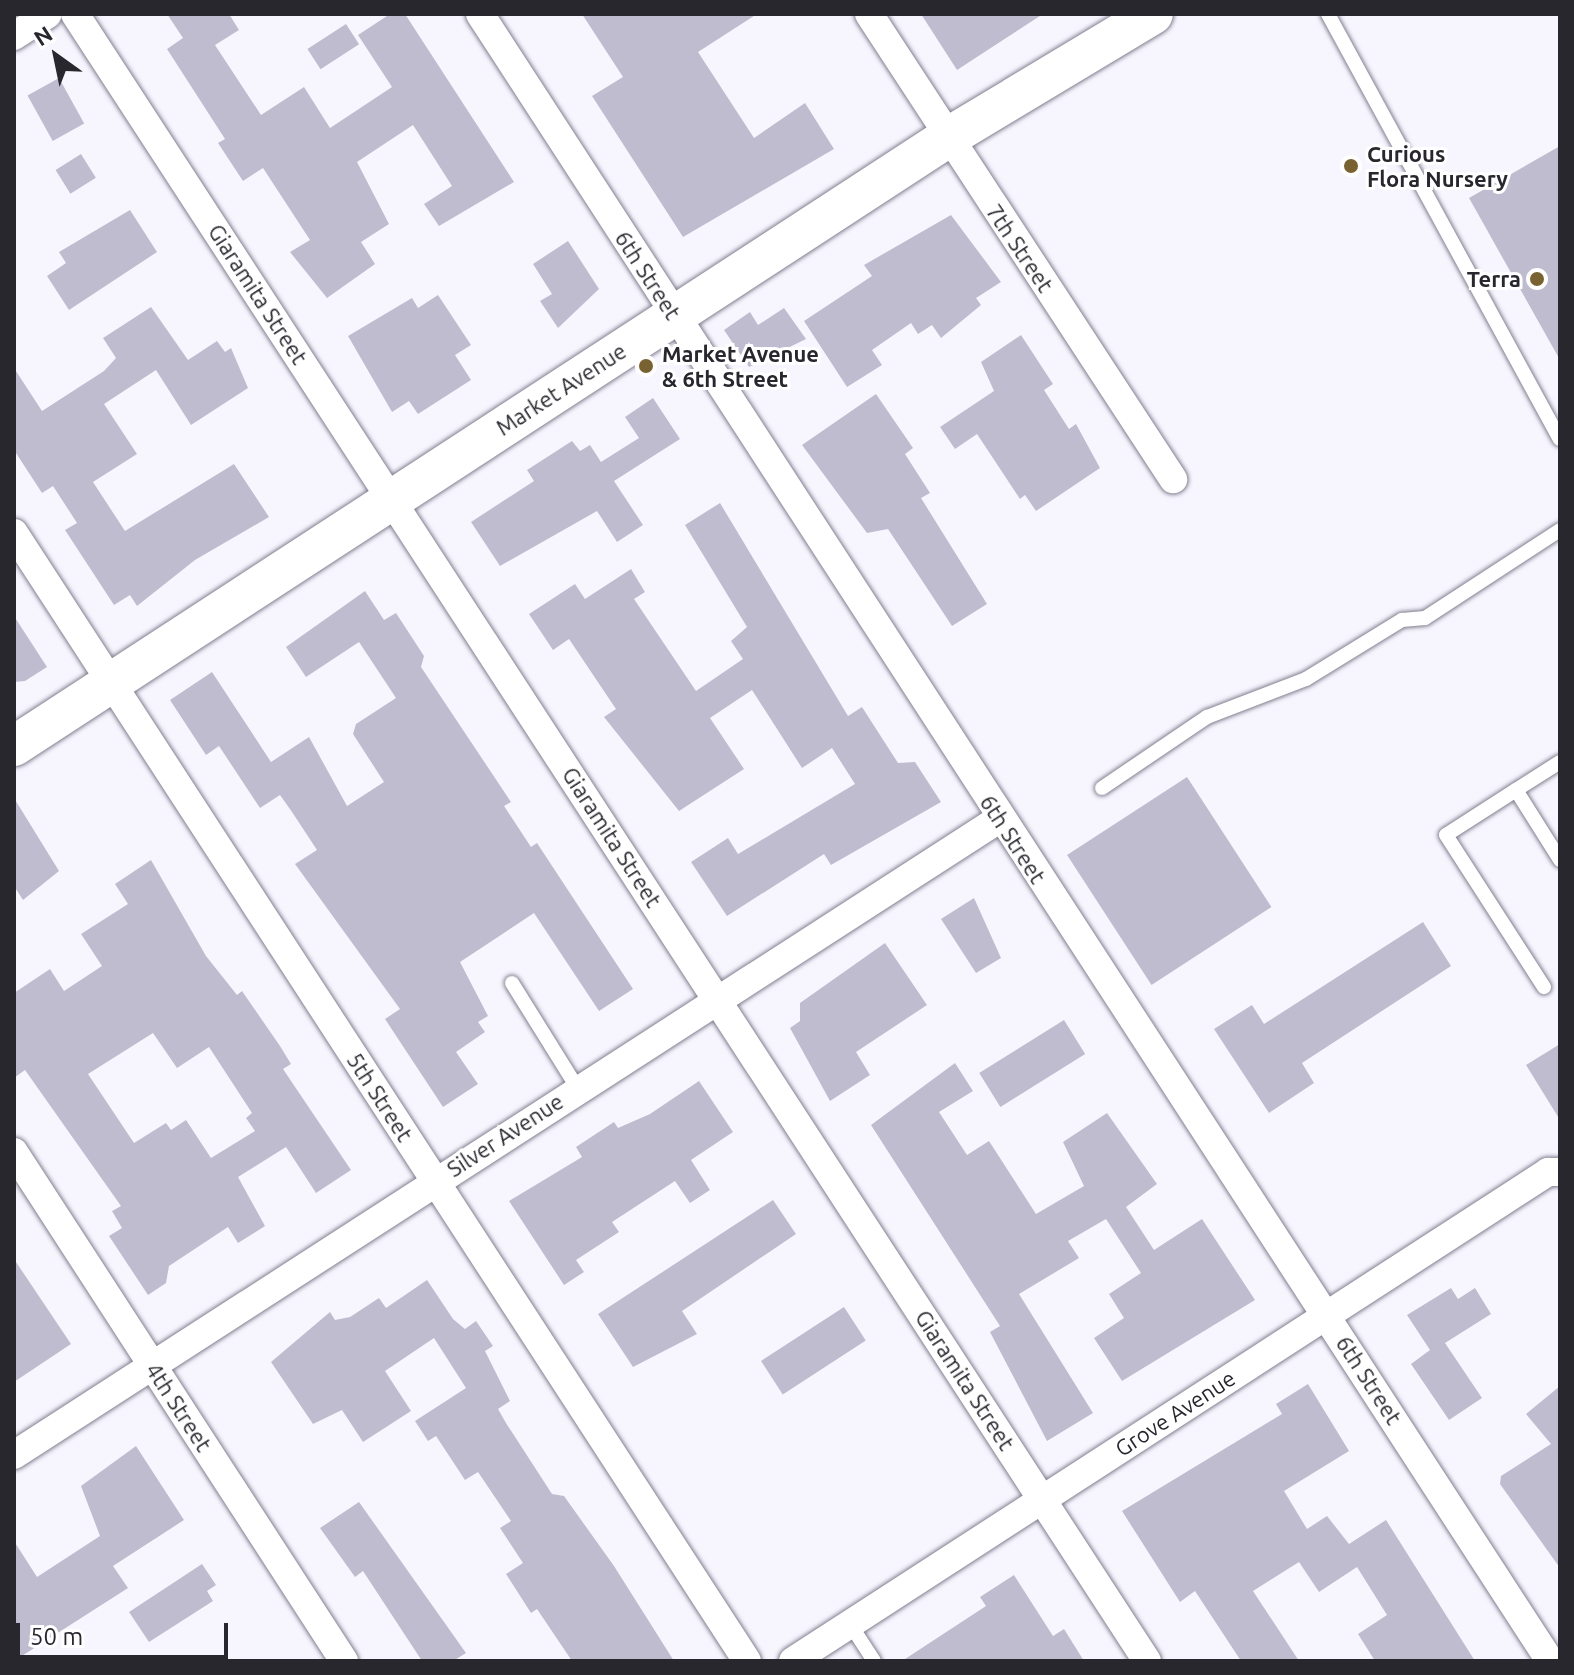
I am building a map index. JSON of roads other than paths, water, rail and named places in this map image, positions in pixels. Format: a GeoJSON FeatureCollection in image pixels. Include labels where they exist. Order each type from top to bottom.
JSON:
{"type":"FeatureCollection","features":[{"type":"Feature","properties":{"kind":"street"},"geometry":{"type":"LineString","coordinates":[[14,36],[48,14]]}},
{"type":"Feature","properties":{"kind":"street","name":"Giaramita Street"},"geometry":{"type":"LineString","coordinates":[[75,14],[1147,1661]]}},
{"type":"Feature","properties":{"kind":"street","name":"6th Street"},"geometry":{"type":"LineString","coordinates":[[480,14],[999,819],[1326,1314],[1550,1661]]}},
{"type":"Feature","properties":{"kind":"street","name":"7th Street"},"geometry":{"type":"LineString","coordinates":[[869,14],[947,138],[1173,479]]}},
{"type":"Feature","properties":{"kind":"street","name":"Market Avenue"},"geometry":{"type":"LineString","coordinates":[[14,746],[947,138],[1153,14]]}},
{"type":"Feature","properties":{"kind":"street","name":"5th Street"},"geometry":{"type":"LineString","coordinates":[[14,533],[747,1661]]}},
{"type":"Feature","properties":{"kind":"street","name":"Silver Avenue"},"geometry":{"type":"LineString","coordinates":[[14,1455],[434,1180],[999,819]]}},
{"type":"Feature","properties":{"kind":"street","name":"4th Street"},"geometry":{"type":"LineString","coordinates":[[14,1152],[344,1661]]}},
{"type":"Feature","properties":{"kind":"street","name":"Grove Avenue"},"geometry":{"type":"LineString","coordinates":[[793,1661],[1548,1172],[1560,1172]]}},
{"type":"Feature","properties":{"kind":"lane"},"geometry":{"type":"LineString","coordinates":[[1328,14],[1560,439]]}},
{"type":"Feature","properties":{"kind":"lane"},"geometry":{"type":"LineString","coordinates":[[1102,788],[1207,717],[1306,679],[1402,620],[1425,618],[1560,530]]}},
{"type":"Feature","properties":{"kind":"lane"},"geometry":{"type":"LineString","coordinates":[[1544,987],[1446,835],[1560,762]]}},
{"type":"Feature","properties":{"kind":"lane"},"geometry":{"type":"LineString","coordinates":[[1516,790],[1560,860]]}},
{"type":"Feature","properties":{"kind":"lane"},"geometry":{"type":"LineString","coordinates":[[512,983],[578,1089]]}},
{"type":"Feature","properties":{"kind":"lane"},"geometry":{"type":"LineString","coordinates":[[850,1624],[874,1661]]}},
{"type":"Feature","properties":{"kind":"place","name":"Curious Flora Nursery"},"geometry":{"type":"Point","coordinates":[1351,166]}},
{"type":"Feature","properties":{"kind":"place","name":"Terra"},"geometry":{"type":"Point","coordinates":[1537,279]}},
{"type":"Feature","properties":{"kind":"place","name":"Market Avenue & 6th Street"},"geometry":{"type":"Point","coordinates":[646,366]}}]}
